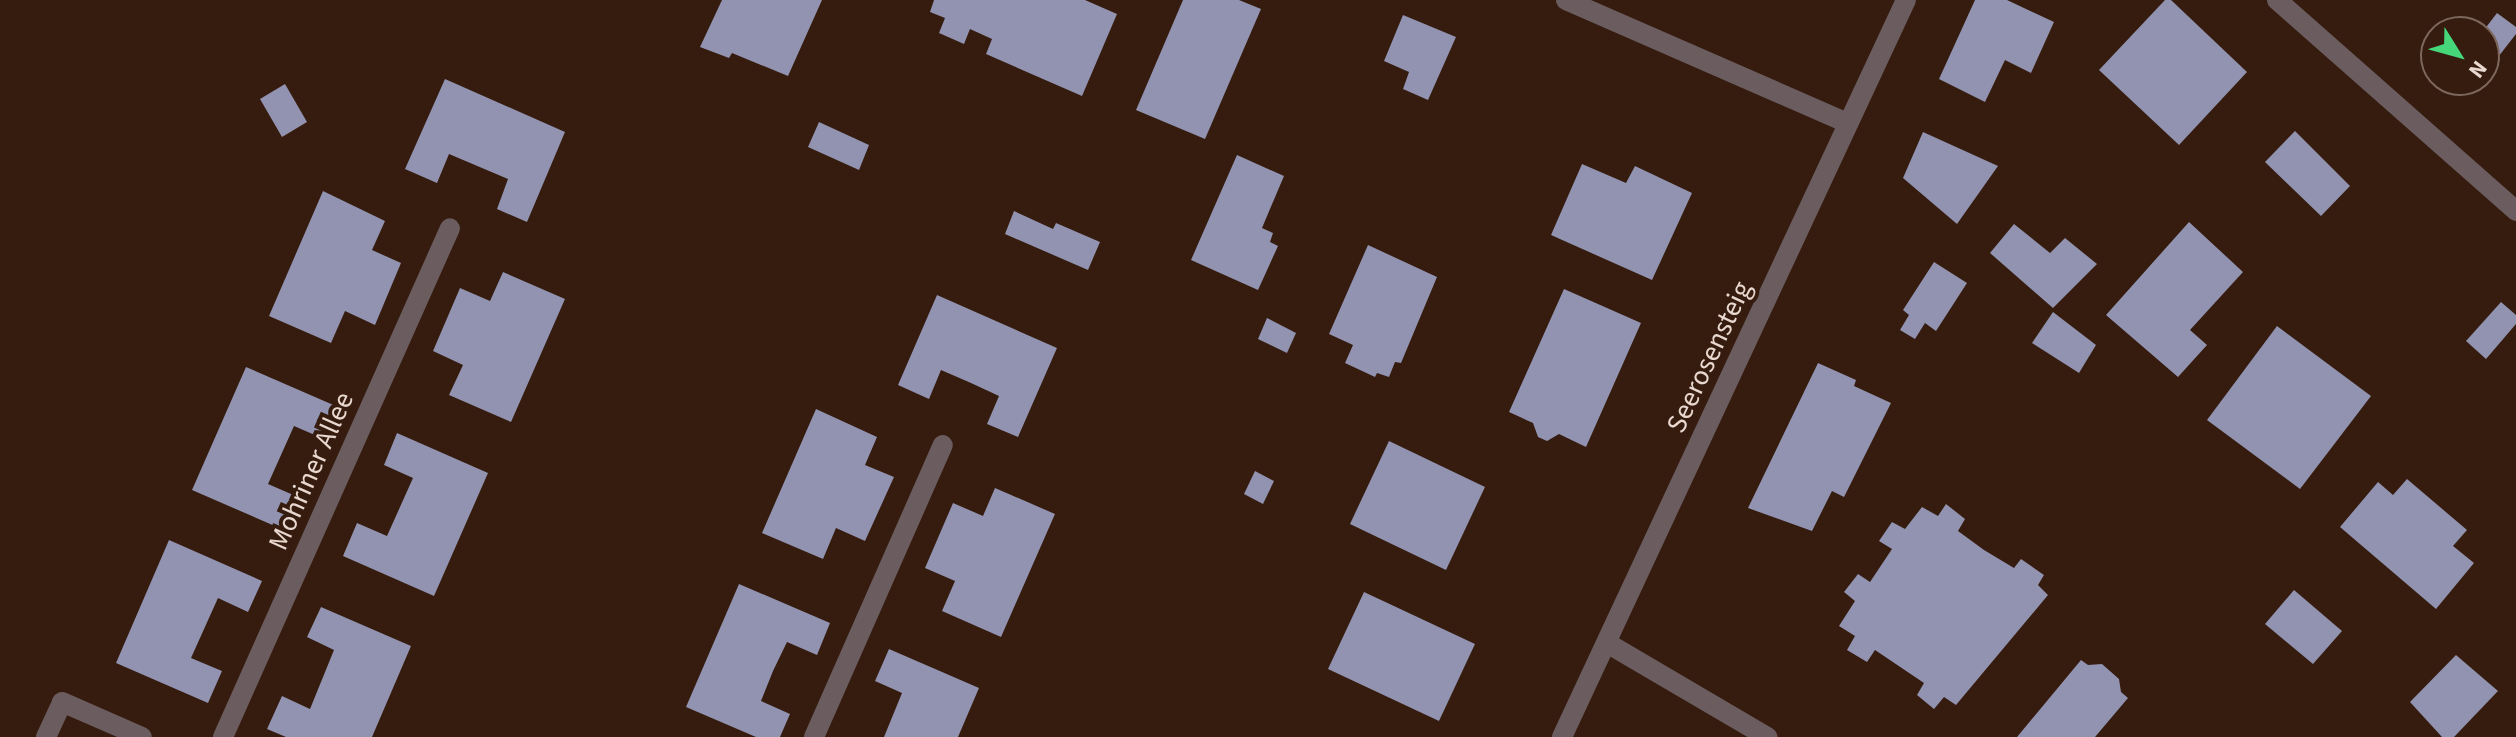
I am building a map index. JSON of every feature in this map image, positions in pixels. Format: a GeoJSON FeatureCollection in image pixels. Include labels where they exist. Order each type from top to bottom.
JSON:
{"type":"FeatureCollection","features":[{"type":"Feature","properties":{"kind":"street"},"geometry":{"type":"LineString","coordinates":[[1566,0],[1848,123]]}},
{"type":"Feature","properties":{"kind":"street","name":"Seerosensteig"},"geometry":{"type":"LineString","coordinates":[[1562,737],[1906,0]]}},
{"type":"Feature","properties":{"kind":"street"},"geometry":{"type":"LineString","coordinates":[[2277,0],[2516,211]]}},
{"type":"Feature","properties":{"kind":"street","name":"Mohriner Allee"},"geometry":{"type":"LineString","coordinates":[[223,737],[450,228]]}},
{"type":"Feature","properties":{"kind":"street"},"geometry":{"type":"LineString","coordinates":[[814,737],[943,445]]}},
{"type":"Feature","properties":{"kind":"street"},"geometry":{"type":"LineString","coordinates":[[1607,643],[1767,737]]}},
{"type":"Feature","properties":{"kind":"street"},"geometry":{"type":"LineString","coordinates":[[46,737],[62,702],[142,737]]}},
{"type":"Feature","properties":{"kind":"building"},"geometry":{"type":"Polygon","coordinates":[[[722,0],[822,0],[788,76],[732,53],[729,58],[700,47],[722,0]]]}},
{"type":"Feature","properties":{"kind":"building"},"geometry":{"type":"Polygon","coordinates":[[[934,0],[1085,0],[1117,14],[1082,96],[986,54],[992,39],[970,29],[964,44],[939,33],[945,18],[930,12],[934,0]]]}},
{"type":"Feature","properties":{"kind":"building"},"geometry":{"type":"Polygon","coordinates":[[[1183,0],[1239,0],[1261,9],[1205,139],[1136,110],[1183,0]]]}},
{"type":"Feature","properties":{"kind":"building"},"geometry":{"type":"Polygon","coordinates":[[[1975,0],[2007,0],[2054,22],[2031,73],[2005,60],[1985,102],[1939,79],[1975,0]]]}},
{"type":"Feature","properties":{"kind":"building"},"geometry":{"type":"Polygon","coordinates":[[[2165,0],[2171,0],[2247,72],[2179,145],[2099,70],[2165,0]]]}},
{"type":"Feature","properties":{"kind":"building"},"geometry":{"type":"Polygon","coordinates":[[[2497,13],[2516,27],[2516,34],[2500,54],[2500,16],[2495,16],[2497,13]]]}},
{"type":"Feature","properties":{"kind":"building"},"geometry":{"type":"Polygon","coordinates":[[[1403,15],[1456,37],[1428,100],[1403,89],[1409,72],[1384,61],[1403,15]]]}},
{"type":"Feature","properties":{"kind":"building"},"geometry":{"type":"Polygon","coordinates":[[[445,79],[565,132],[527,222],[497,209],[508,179],[449,154],[437,183],[405,169],[445,79]]]}},
{"type":"Feature","properties":{"kind":"building"},"geometry":{"type":"Polygon","coordinates":[[[285,84],[307,122],[282,137],[260,99],[285,84]]]}},
{"type":"Feature","properties":{"kind":"building"},"geometry":{"type":"Polygon","coordinates":[[[819,122],[869,145],[859,170],[808,147],[819,122]]]}},
{"type":"Feature","properties":{"kind":"building"},"geometry":{"type":"Polygon","coordinates":[[[2295,131],[2350,186],[2321,216],[2265,162],[2295,131]]]}},
{"type":"Feature","properties":{"kind":"building"},"geometry":{"type":"Polygon","coordinates":[[[1923,132],[1998,166],[1957,224],[1903,178],[1923,132]]]}},
{"type":"Feature","properties":{"kind":"building"},"geometry":{"type":"Polygon","coordinates":[[[1237,155],[1284,176],[1262,228],[1273,233],[1270,242],[1278,246],[1258,290],[1191,260],[1237,155]]]}},
{"type":"Feature","properties":{"kind":"building"},"geometry":{"type":"Polygon","coordinates":[[[1582,164],[1626,183],[1635,166],[1692,193],[1652,280],[1551,235],[1582,164]]]}},
{"type":"Feature","properties":{"kind":"building"},"geometry":{"type":"Polygon","coordinates":[[[323,191],[385,221],[372,250],[401,263],[375,325],[345,311],[331,343],[269,316],[323,191]]]}},
{"type":"Feature","properties":{"kind":"building"},"geometry":{"type":"Polygon","coordinates":[[[1014,211],[1053,229],[1056,223],[1100,242],[1088,270],[1005,234],[1014,211]]]}},
{"type":"Feature","properties":{"kind":"building"},"geometry":{"type":"Polygon","coordinates":[[[2189,222],[2243,272],[2190,330],[2207,345],[2178,377],[2106,315],[2189,222]]]}},
{"type":"Feature","properties":{"kind":"building"},"geometry":{"type":"Polygon","coordinates":[[[2014,224],[2050,253],[2065,238],[2097,264],[2053,308],[1990,253],[2014,224]]]}},
{"type":"Feature","properties":{"kind":"building"},"geometry":{"type":"Polygon","coordinates":[[[1368,245],[1437,277],[1401,363],[1395,362],[1389,377],[1377,373],[1375,377],[1345,363],[1353,345],[1329,334],[1368,245]]]}},
{"type":"Feature","properties":{"kind":"building"},"geometry":{"type":"Polygon","coordinates":[[[1934,262],[1967,283],[1936,331],[1925,323],[1915,339],[1900,330],[1909,315],[1903,310],[1934,262]]]}},
{"type":"Feature","properties":{"kind":"building"},"geometry":{"type":"Polygon","coordinates":[[[503,272],[565,299],[511,422],[449,395],[463,365],[433,351],[460,288],[490,301],[503,272]]]}},
{"type":"Feature","properties":{"kind":"building"},"geometry":{"type":"Polygon","coordinates":[[[1564,289],[1641,323],[1586,447],[1559,434],[1547,441],[1538,437],[1533,423],[1509,412],[1564,289]]]}},
{"type":"Feature","properties":{"kind":"building"},"geometry":{"type":"Polygon","coordinates":[[[937,295],[1057,348],[1018,437],[987,424],[999,396],[941,370],[929,399],[898,385],[937,295]]]}},
{"type":"Feature","properties":{"kind":"building"},"geometry":{"type":"Polygon","coordinates":[[[2501,302],[2516,315],[2516,324],[2486,359],[2466,341],[2501,302]]]}},
{"type":"Feature","properties":{"kind":"building"},"geometry":{"type":"Polygon","coordinates":[[[2053,312],[2096,345],[2079,373],[2032,343],[2053,312]]]}},
{"type":"Feature","properties":{"kind":"building"},"geometry":{"type":"Polygon","coordinates":[[[1267,318],[1296,333],[1287,353],[1258,339],[1267,318]]]}},
{"type":"Feature","properties":{"kind":"building"},"geometry":{"type":"Polygon","coordinates":[[[2277,326],[2371,396],[2300,489],[2207,420],[2277,326]]]}},
{"type":"Feature","properties":{"kind":"building"},"geometry":{"type":"Polygon","coordinates":[[[1818,363],[1856,380],[1854,386],[1891,403],[1844,497],[1832,491],[1812,531],[1748,508],[1818,363]]]}},
{"type":"Feature","properties":{"kind":"building"},"geometry":{"type":"Polygon","coordinates":[[[246,367],[338,407],[324,439],[294,426],[268,484],[298,497],[284,530],[192,490],[246,367]]]}},
{"type":"Feature","properties":{"kind":"building"},"geometry":{"type":"Polygon","coordinates":[[[816,409],[877,437],[865,465],[894,477],[865,541],[836,528],[823,559],[762,533],[816,409]]]}},
{"type":"Feature","properties":{"kind":"building"},"geometry":{"type":"Polygon","coordinates":[[[397,433],[488,473],[434,596],[343,556],[357,523],[387,536],[413,478],[384,465],[397,433]]]}},
{"type":"Feature","properties":{"kind":"building"},"geometry":{"type":"Polygon","coordinates":[[[1389,441],[1485,487],[1446,570],[1350,524],[1389,441]]]}},
{"type":"Feature","properties":{"kind":"building"},"geometry":{"type":"Polygon","coordinates":[[[1255,471],[1274,481],[1263,504],[1244,494],[1255,471]]]}},
{"type":"Feature","properties":{"kind":"building"},"geometry":{"type":"Polygon","coordinates":[[[2407,479],[2467,530],[2453,546],[2474,563],[2436,609],[2340,527],[2378,482],[2393,495],[2407,479]]]}},
{"type":"Feature","properties":{"kind":"building"},"geometry":{"type":"Polygon","coordinates":[[[995,488],[1055,514],[1001,637],[942,611],[955,581],[925,568],[953,503],[983,516],[995,488]]]}},
{"type":"Feature","properties":{"kind":"building"},"geometry":{"type":"Polygon","coordinates":[[[1946,504],[1965,519],[1958,531],[1984,550],[2014,568],[2021,559],[2044,575],[2038,585],[2048,595],[1956,705],[1944,697],[1934,709],[1917,695],[1924,683],[1875,650],[1867,662],[1847,650],[1855,636],[1839,626],[1855,601],[1844,592],[1858,574],[1870,582],[1892,549],[1879,541],[1892,522],[1905,529],[1922,507],[1938,516],[1946,504]]]}},
{"type":"Feature","properties":{"kind":"building"},"geometry":{"type":"Polygon","coordinates":[[[169,540],[262,581],[248,612],[218,598],[191,658],[222,671],[208,703],[116,663],[169,540]]]}},
{"type":"Feature","properties":{"kind":"building"},"geometry":{"type":"Polygon","coordinates":[[[739,584],[830,623],[817,655],[787,642],[773,671],[761,701],[790,714],[780,737],[756,737],[686,707],[739,584]]]}},
{"type":"Feature","properties":{"kind":"building"},"geometry":{"type":"Polygon","coordinates":[[[2294,590],[2342,631],[2313,664],[2265,624],[2294,590]]]}},
{"type":"Feature","properties":{"kind":"building"},"geometry":{"type":"Polygon","coordinates":[[[1364,592],[1475,644],[1439,721],[1328,669],[1364,592]]]}},
{"type":"Feature","properties":{"kind":"building"},"geometry":{"type":"Polygon","coordinates":[[[321,607],[411,646],[372,737],[286,737],[267,729],[282,696],[310,709],[334,650],[307,637],[321,607]]]}},
{"type":"Feature","properties":{"kind":"building"},"geometry":{"type":"Polygon","coordinates":[[[889,649],[979,688],[958,737],[884,737],[902,693],[875,681],[889,649]]]}},
{"type":"Feature","properties":{"kind":"building"},"geometry":{"type":"Polygon","coordinates":[[[2456,655],[2498,691],[2454,737],[2442,737],[2410,702],[2456,655]]]}},
{"type":"Feature","properties":{"kind":"building"},"geometry":{"type":"Polygon","coordinates":[[[2081,660],[2088,665],[2102,664],[2119,679],[2121,692],[2128,698],[2095,737],[2017,737],[2081,660]]]}}]}
